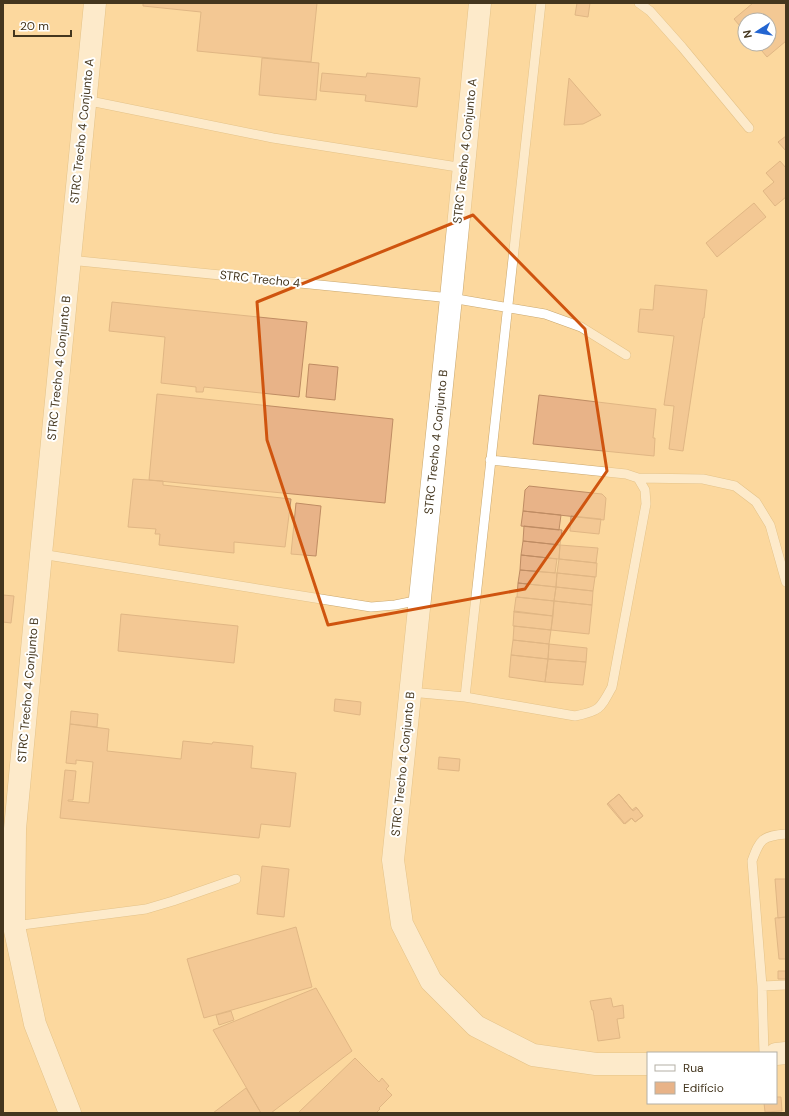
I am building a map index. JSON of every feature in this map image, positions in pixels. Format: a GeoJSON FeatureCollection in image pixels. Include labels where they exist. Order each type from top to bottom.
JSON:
{"type":"FeatureCollection","features":[{"type":"Feature","properties":{"kind":"street","name":"STRC Trecho 4 Conjunto A"},"geometry":{"type":"LineString","coordinates":[[69,260],[95,3]]}},
{"type":"Feature","properties":{"kind":"street","name":"STRC Trecho 4 Conjunto A"},"geometry":{"type":"LineString","coordinates":[[451,298],[480,3]]}},
{"type":"Feature","properties":{"kind":"street","name":"STRC Trecho 4 Conjunto B"},"geometry":{"type":"LineString","coordinates":[[69,260],[15,829],[14,926],[35,1024],[70,1113]]}},
{"type":"Feature","properties":{"kind":"street","name":"STRC Trecho 4 Conjunto B"},"geometry":{"type":"LineString","coordinates":[[451,298],[393,860],[402,924],[431,981],[476,1026],[533,1055],[596,1064],[647,1064]]}},
{"type":"Feature","properties":{"kind":"street"},"geometry":{"type":"LineString","coordinates":[[3,887],[15,829]]}},
{"type":"Feature","properties":{"kind":"lane"},"geometry":{"type":"LineString","coordinates":[[465,697],[541,3]]}},
{"type":"Feature","properties":{"kind":"lane"},"geometry":{"type":"LineString","coordinates":[[639,3],[650,11],[749,128]]}},
{"type":"Feature","properties":{"kind":"lane"},"geometry":{"type":"LineString","coordinates":[[85,100],[273,138],[464,168]]}},
{"type":"Feature","properties":{"kind":"lane","name":"STRC Trecho 4"},"geometry":{"type":"LineString","coordinates":[[69,260],[451,298],[545,314],[581,327],[626,355]]}},
{"type":"Feature","properties":{"kind":"lane"},"geometry":{"type":"LineString","coordinates":[[490,460],[626,474],[638,478],[703,479],[735,486],[756,502],[770,525],[786,582]]}},
{"type":"Feature","properties":{"kind":"lane"},"geometry":{"type":"LineString","coordinates":[[410,692],[465,697],[574,716],[590,713],[601,706],[612,687],[646,504],[645,490],[638,478]]}},
{"type":"Feature","properties":{"kind":"lane"},"geometry":{"type":"LineString","coordinates":[[41,554],[371,607],[395,605],[420,600]]}},
{"type":"Feature","properties":{"kind":"lane"},"geometry":{"type":"LineString","coordinates":[[764,1052],[762,986],[752,861],[758,844],[771,835],[786,834]]}},
{"type":"Feature","properties":{"kind":"lane"},"geometry":{"type":"LineString","coordinates":[[14,926],[146,909],[236,879]]}},
{"type":"Feature","properties":{"kind":"lane"},"geometry":{"type":"LineString","coordinates":[[762,986],[786,985]]}},
{"type":"Feature","properties":{"kind":"highlighted area"},"geometry":{"type":"Polygon","coordinates":[[[473,215],[585,329],[607,471],[525,589],[328,625],[267,440],[257,302],[473,215]]]}},
{"type":"Feature","properties":{"kind":"building"},"geometry":{"type":"Polygon","coordinates":[[[143,3],[317,3],[311,62],[197,51],[201,12],[143,6],[143,3]]]}},
{"type":"Feature","properties":{"kind":"building"},"geometry":{"type":"Polygon","coordinates":[[[577,3],[590,3],[588,17],[575,15],[577,3]]]}},
{"type":"Feature","properties":{"kind":"building"},"geometry":{"type":"Polygon","coordinates":[[[753,3],[786,3],[786,41],[777,49],[777,12],[742,12],[753,3]]]}},
{"type":"Feature","properties":{"kind":"building"},"geometry":{"type":"Polygon","coordinates":[[[763,52],[773,52],[767,57],[763,52]]]}},
{"type":"Feature","properties":{"kind":"building"},"geometry":{"type":"Polygon","coordinates":[[[262,58],[319,63],[316,100],[259,95],[262,58]]]}},
{"type":"Feature","properties":{"kind":"building"},"geometry":{"type":"Polygon","coordinates":[[[322,73],[366,77],[367,73],[420,78],[417,107],[365,101],[366,95],[320,91],[322,73]]]}},
{"type":"Feature","properties":{"kind":"building"},"geometry":{"type":"Polygon","coordinates":[[[569,78],[601,115],[583,124],[564,125],[569,78]]]}},
{"type":"Feature","properties":{"kind":"building"},"geometry":{"type":"Polygon","coordinates":[[[786,136],[786,151],[778,142],[786,136]]]}},
{"type":"Feature","properties":{"kind":"building"},"geometry":{"type":"Polygon","coordinates":[[[780,161],[786,168],[786,197],[775,206],[763,191],[774,182],[766,173],[780,161]]]}},
{"type":"Feature","properties":{"kind":"building"},"geometry":{"type":"Polygon","coordinates":[[[754,203],[766,217],[717,257],[706,243],[754,203]]]}},
{"type":"Feature","properties":{"kind":"building"},"geometry":{"type":"Polygon","coordinates":[[[655,285],[707,290],[683,451],[669,449],[674,406],[664,405],[674,336],[638,332],[640,309],[653,310],[655,285]]]}},
{"type":"Feature","properties":{"kind":"building"},"geometry":{"type":"Polygon","coordinates":[[[112,302],[307,322],[299,397],[204,387],[203,392],[196,392],[196,387],[161,383],[165,337],[109,331],[112,302]]]}},
{"type":"Feature","properties":{"kind":"building"},"geometry":{"type":"Polygon","coordinates":[[[309,364],[338,367],[335,400],[306,397],[309,364]]]}},
{"type":"Feature","properties":{"kind":"building"},"geometry":{"type":"Polygon","coordinates":[[[157,394],[393,419],[385,503],[149,480],[157,394]]]}},
{"type":"Feature","properties":{"kind":"building"},"geometry":{"type":"Polygon","coordinates":[[[539,395],[656,409],[653,438],[655,438],[654,456],[533,444],[539,395]]]}},
{"type":"Feature","properties":{"kind":"building"},"geometry":{"type":"Polygon","coordinates":[[[133,479],[163,481],[163,485],[291,499],[285,547],[234,542],[234,553],[159,545],[160,534],[155,534],[156,529],[128,527],[133,479]]]}},
{"type":"Feature","properties":{"kind":"building"},"geometry":{"type":"Polygon","coordinates":[[[529,486],[602,494],[606,498],[604,520],[523,511],[525,490],[529,486]]]}},
{"type":"Feature","properties":{"kind":"building"},"geometry":{"type":"Polygon","coordinates":[[[296,503],[321,506],[316,556],[291,554],[296,503]]]}},
{"type":"Feature","properties":{"kind":"building"},"geometry":{"type":"Polygon","coordinates":[[[523,511],[561,515],[559,530],[521,526],[523,511]]]}},
{"type":"Feature","properties":{"kind":"building"},"geometry":{"type":"Polygon","coordinates":[[[571,516],[601,519],[599,534],[570,531],[571,516]]]}},
{"type":"Feature","properties":{"kind":"building"},"geometry":{"type":"Polygon","coordinates":[[[524,526],[562,530],[560,545],[523,541],[524,526]]]}},
{"type":"Feature","properties":{"kind":"building"},"geometry":{"type":"Polygon","coordinates":[[[523,541],[560,545],[559,559],[521,555],[523,541]]]}},
{"type":"Feature","properties":{"kind":"building"},"geometry":{"type":"Polygon","coordinates":[[[560,545],[598,548],[596,563],[559,559],[560,545]]]}},
{"type":"Feature","properties":{"kind":"building"},"geometry":{"type":"Polygon","coordinates":[[[521,555],[557,559],[555,573],[520,570],[521,555]]]}},
{"type":"Feature","properties":{"kind":"building"},"geometry":{"type":"Polygon","coordinates":[[[559,559],[597,563],[596,577],[557,573],[559,559]]]}},
{"type":"Feature","properties":{"kind":"building"},"geometry":{"type":"Polygon","coordinates":[[[520,570],[557,573],[556,587],[518,583],[520,570]]]}},
{"type":"Feature","properties":{"kind":"building"},"geometry":{"type":"Polygon","coordinates":[[[557,573],[595,577],[593,591],[556,587],[557,573]]]}},
{"type":"Feature","properties":{"kind":"building"},"geometry":{"type":"Polygon","coordinates":[[[518,583],[556,587],[554,601],[517,597],[518,583]]]}},
{"type":"Feature","properties":{"kind":"building"},"geometry":{"type":"Polygon","coordinates":[[[556,587],[593,591],[592,605],[554,601],[556,587]]]}},
{"type":"Feature","properties":{"kind":"building"},"geometry":{"type":"Polygon","coordinates":[[[3,595],[14,596],[11,623],[3,622],[3,595]]]}},
{"type":"Feature","properties":{"kind":"building"},"geometry":{"type":"Polygon","coordinates":[[[516,597],[554,601],[553,616],[514,612],[516,597]]]}},
{"type":"Feature","properties":{"kind":"building"},"geometry":{"type":"Polygon","coordinates":[[[554,601],[592,605],[589,634],[551,630],[554,601]]]}},
{"type":"Feature","properties":{"kind":"building"},"geometry":{"type":"Polygon","coordinates":[[[514,611],[553,616],[551,630],[513,626],[514,611]]]}},
{"type":"Feature","properties":{"kind":"building"},"geometry":{"type":"Polygon","coordinates":[[[121,614],[238,626],[234,663],[118,651],[121,614]]]}},
{"type":"Feature","properties":{"kind":"building"},"geometry":{"type":"Polygon","coordinates":[[[514,626],[551,630],[549,644],[513,640],[514,626]]]}},
{"type":"Feature","properties":{"kind":"building"},"geometry":{"type":"Polygon","coordinates":[[[513,640],[549,644],[548,659],[511,655],[513,640]]]}},
{"type":"Feature","properties":{"kind":"building"},"geometry":{"type":"Polygon","coordinates":[[[549,644],[587,648],[586,662],[548,659],[549,644]]]}},
{"type":"Feature","properties":{"kind":"building"},"geometry":{"type":"Polygon","coordinates":[[[511,655],[548,659],[545,682],[509,677],[511,655]]]}},
{"type":"Feature","properties":{"kind":"building"},"geometry":{"type":"Polygon","coordinates":[[[548,659],[586,662],[583,685],[545,682],[548,659]]]}},
{"type":"Feature","properties":{"kind":"building"},"geometry":{"type":"Polygon","coordinates":[[[335,699],[361,702],[360,715],[334,711],[335,699]]]}},
{"type":"Feature","properties":{"kind":"building"},"geometry":{"type":"Polygon","coordinates":[[[71,711],[98,714],[97,727],[70,724],[71,711]]]}},
{"type":"Feature","properties":{"kind":"building"},"geometry":{"type":"Polygon","coordinates":[[[70,724],[109,729],[107,751],[181,759],[183,741],[253,746],[251,768],[296,773],[290,827],[261,824],[259,838],[60,818],[65,770],[76,771],[73,800],[68,801],[89,803],[93,762],[76,760],[76,764],[66,763],[70,724]]]}},
{"type":"Feature","properties":{"kind":"building"},"geometry":{"type":"Polygon","coordinates":[[[439,757],[460,759],[459,771],[438,769],[439,757]]]}},
{"type":"Feature","properties":{"kind":"building"},"geometry":{"type":"Polygon","coordinates":[[[619,794],[632,810],[636,807],[643,816],[635,822],[631,818],[624,824],[607,804],[619,794]]]}},
{"type":"Feature","properties":{"kind":"building"},"geometry":{"type":"Polygon","coordinates":[[[619,794],[633,811],[637,808],[643,816],[635,822],[632,818],[625,824],[608,803],[619,794]]]}},
{"type":"Feature","properties":{"kind":"building"},"geometry":{"type":"Polygon","coordinates":[[[262,866],[289,869],[284,917],[257,914],[262,866]]]}},
{"type":"Feature","properties":{"kind":"building"},"geometry":{"type":"Polygon","coordinates":[[[775,879],[786,879],[786,917],[778,918],[775,879]]]}},
{"type":"Feature","properties":{"kind":"building"},"geometry":{"type":"Polygon","coordinates":[[[786,917],[786,959],[779,959],[775,918],[786,917]]]}},
{"type":"Feature","properties":{"kind":"building"},"geometry":{"type":"Polygon","coordinates":[[[296,927],[312,987],[204,1018],[187,959],[296,927]]]}},
{"type":"Feature","properties":{"kind":"building"},"geometry":{"type":"Polygon","coordinates":[[[778,971],[786,971],[786,979],[778,979],[778,971]]]}},
{"type":"Feature","properties":{"kind":"building"},"geometry":{"type":"Polygon","coordinates":[[[316,988],[352,1051],[271,1113],[261,1113],[213,1030],[316,988]]]}},
{"type":"Feature","properties":{"kind":"building"},"geometry":{"type":"Polygon","coordinates":[[[611,998],[613,1007],[623,1005],[624,1018],[617,1019],[620,1038],[598,1041],[590,1001],[611,998]]]}},
{"type":"Feature","properties":{"kind":"building"},"geometry":{"type":"Polygon","coordinates":[[[231,1011],[234,1020],[219,1025],[216,1015],[231,1011]]]}},
{"type":"Feature","properties":{"kind":"building"},"geometry":{"type":"Polygon","coordinates":[[[355,1058],[379,1082],[382,1078],[389,1086],[386,1089],[392,1095],[376,1113],[298,1113],[355,1058]]]}},
{"type":"Feature","properties":{"kind":"building"},"geometry":{"type":"Polygon","coordinates":[[[246,1088],[261,1113],[213,1113],[246,1088]]]}},
{"type":"Feature","properties":{"kind":"building"},"geometry":{"type":"Polygon","coordinates":[[[777,1097],[781,1097],[782,1111],[765,1112],[764,1104],[777,1104],[777,1097]]]}}]}
